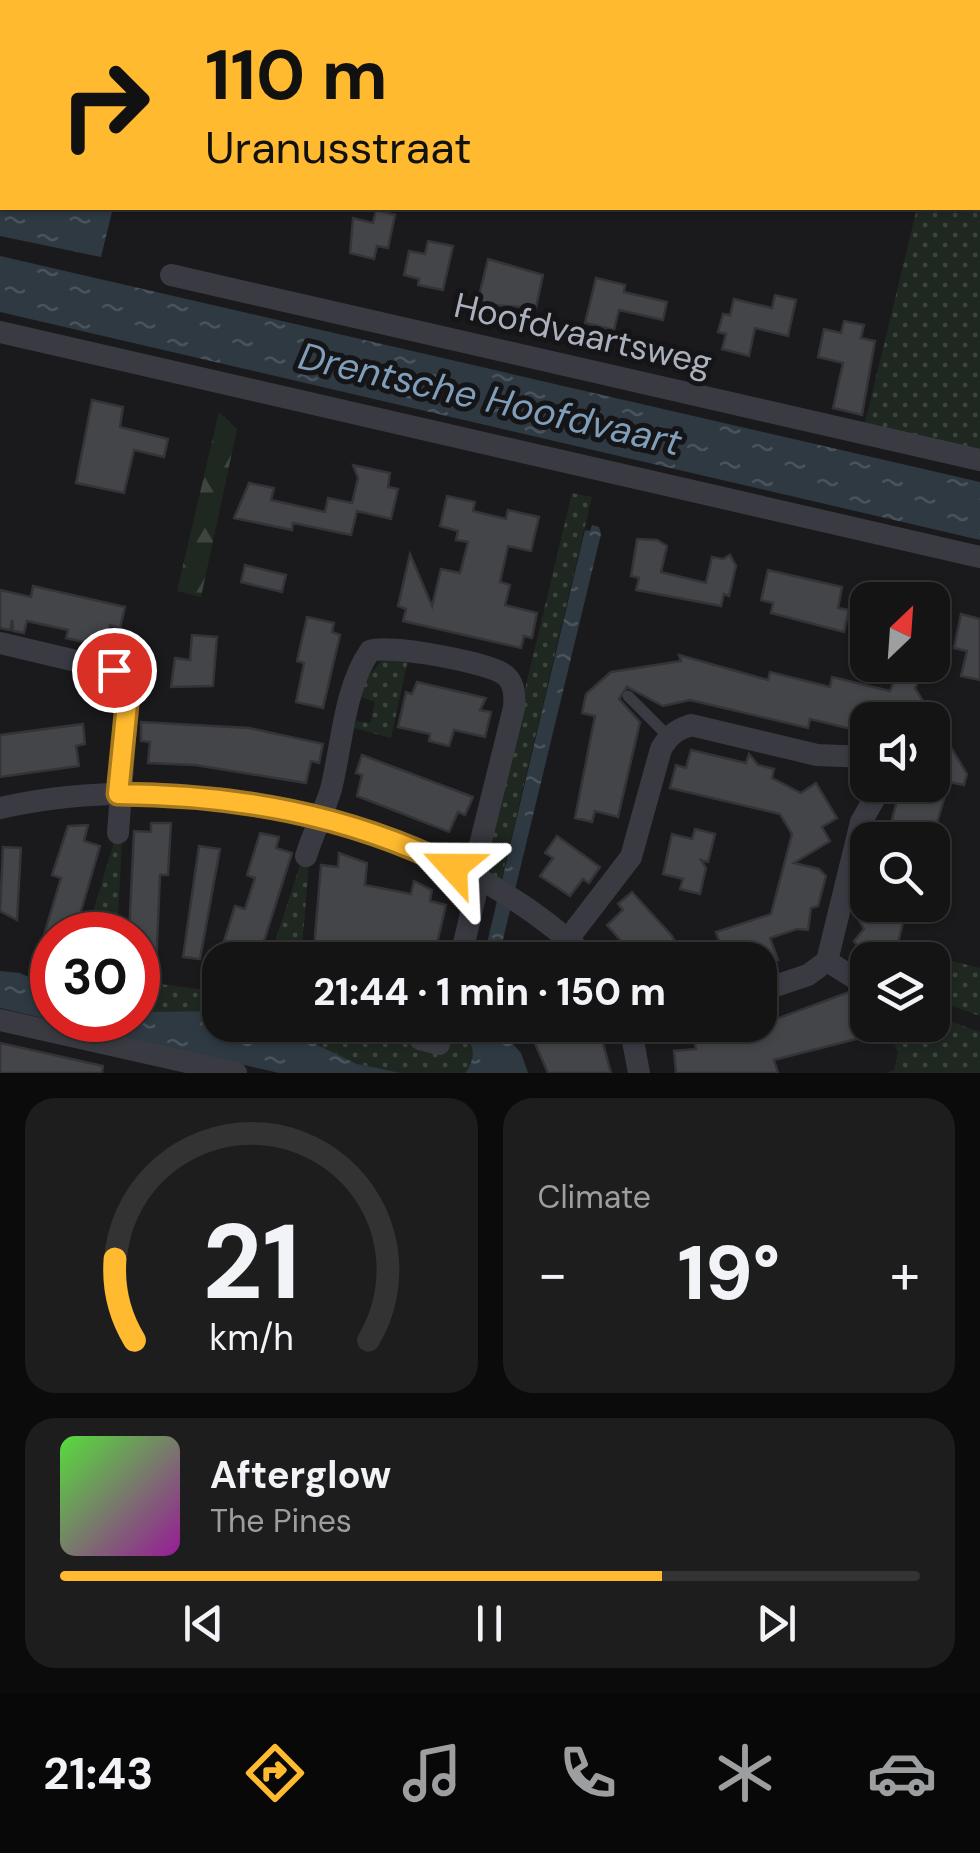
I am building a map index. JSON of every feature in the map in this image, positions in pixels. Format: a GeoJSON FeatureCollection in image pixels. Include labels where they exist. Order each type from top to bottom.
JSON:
{"type":"FeatureCollection","features":[{"type":"Feature","properties":{"kind":"street","name":"Hoofdvaartsweg"},"geometry":{"type":"LineString","coordinates":[[171,275],[980,460]]}},
{"type":"Feature","properties":{"kind":"street"},"geometry":{"type":"LineString","coordinates":[[0,332],[980,557]]}},
{"type":"Feature","properties":{"kind":"street"},"geometry":{"type":"LineString","coordinates":[[0,643],[122,674],[129,684],[118,833]]}},
{"type":"Feature","properties":{"kind":"street"},"geometry":{"type":"LineString","coordinates":[[306,856],[317,816],[329,796],[358,674],[370,651],[394,647],[501,672],[515,691],[514,708],[482,883],[464,942]]}},
{"type":"Feature","properties":{"kind":"street"},"geometry":{"type":"LineString","coordinates":[[568,939],[631,856],[668,736],[691,725],[817,755],[850,756]]}},
{"type":"Feature","properties":{"kind":"street"},"geometry":{"type":"LineString","coordinates":[[0,808],[118,794],[213,797],[317,816],[399,843],[482,883],[571,942]]}},
{"type":"Feature","properties":{"kind":"street"},"geometry":{"type":"LineString","coordinates":[[777,985],[808,975],[827,961],[860,822],[872,802]]}},
{"type":"Feature","properties":{"kind":"street"},"geometry":{"type":"LineString","coordinates":[[827,961],[850,975]]}},
{"type":"Feature","properties":{"kind":"street"},"geometry":{"type":"LineString","coordinates":[[0,1020],[236,1073]]}},
{"type":"Feature","properties":{"kind":"street"},"geometry":{"type":"LineString","coordinates":[[638,1042],[639,1073]]}},
{"type":"Feature","properties":{"kind":"lane"},"geometry":{"type":"LineString","coordinates":[[628,696],[668,736]]}},
{"type":"Feature","properties":{"kind":"green space"},"geometry":{"type":"Polygon","coordinates":[[[917,210],[980,210],[980,450],[865,423],[917,210]]]}},
{"type":"Feature","properties":{"kind":"green space"},"geometry":{"type":"Polygon","coordinates":[[[219,412],[237,429],[201,597],[177,591],[219,412]]]}},
{"type":"Feature","properties":{"kind":"green space"},"geometry":{"type":"Polygon","coordinates":[[[572,493],[592,497],[501,881],[487,875],[486,852],[572,493]]]}},
{"type":"Feature","properties":{"kind":"green space"},"geometry":{"type":"Polygon","coordinates":[[[384,658],[408,660],[391,738],[354,728],[357,721],[370,723],[375,702],[361,697],[365,680],[384,658]]]}},
{"type":"Feature","properties":{"kind":"green space"},"geometry":{"type":"Polygon","coordinates":[[[114,842],[122,842],[118,912],[93,912],[114,842]]]}},
{"type":"Feature","properties":{"kind":"green space"},"geometry":{"type":"Polygon","coordinates":[[[301,862],[309,863],[302,942],[275,942],[301,862]]]}},
{"type":"Feature","properties":{"kind":"green space"},"geometry":{"type":"Polygon","coordinates":[[[950,961],[980,968],[980,1016],[950,1005],[950,961]]]}},
{"type":"Feature","properties":{"kind":"green space"},"geometry":{"type":"Polygon","coordinates":[[[160,984],[202,990],[202,1011],[160,1012],[160,984]]]}},
{"type":"Feature","properties":{"kind":"green space"},"geometry":{"type":"Polygon","coordinates":[[[950,1021],[980,1032],[980,1073],[886,1073],[894,1070],[898,1053],[894,1042],[950,1042],[950,1021]]]}},
{"type":"Feature","properties":{"kind":"green space"},"geometry":{"type":"Polygon","coordinates":[[[311,1042],[470,1042],[472,1049],[472,1060],[465,1073],[401,1073],[357,1064],[311,1042]]]}},
{"type":"Feature","properties":{"kind":"water"},"geometry":{"type":"Polygon","coordinates":[[[0,210],[113,210],[101,257],[0,236],[0,210]]]}},
{"type":"Feature","properties":{"kind":"water","name":"Drentsche Hoofdvaart"},"geometry":{"type":"Polygon","coordinates":[[[0,256],[980,482],[980,540],[0,312],[0,256]]]}},
{"type":"Feature","properties":{"kind":"water"},"geometry":{"type":"Polygon","coordinates":[[[592,525],[599,527],[601,534],[502,942],[487,942],[585,530],[590,531],[592,525]]]}},
{"type":"Feature","properties":{"kind":"water"},"geometry":{"type":"Polygon","coordinates":[[[0,971],[30,978],[30,1015],[0,1008],[0,971]]]}},
{"type":"Feature","properties":{"kind":"water"},"geometry":{"type":"Polygon","coordinates":[[[202,1011],[202,1042],[311,1042],[357,1064],[401,1073],[279,1073],[146,1042],[160,1042],[160,1012],[202,1011]]]}},
{"type":"Feature","properties":{"kind":"water"},"geometry":{"type":"Polygon","coordinates":[[[470,1042],[511,1042],[521,1053],[528,1073],[465,1073],[473,1054],[470,1042]]]}},
{"type":"Feature","properties":{"kind":"building"},"geometry":{"type":"Polygon","coordinates":[[[376,210],[395,215],[388,248],[377,246],[374,259],[350,253],[353,218],[373,223],[376,210]]]}},
{"type":"Feature","properties":{"kind":"building"},"geometry":{"type":"Polygon","coordinates":[[[428,241],[453,246],[443,290],[418,285],[419,279],[404,275],[409,251],[425,254],[428,241]]]}},
{"type":"Feature","properties":{"kind":"building"},"geometry":{"type":"Polygon","coordinates":[[[488,259],[543,275],[536,308],[477,304],[488,259]]]}},
{"type":"Feature","properties":{"kind":"building"},"geometry":{"type":"Polygon","coordinates":[[[596,278],[625,285],[624,292],[667,302],[663,320],[619,310],[614,330],[585,323],[596,278]]]}},
{"type":"Feature","properties":{"kind":"building"},"geometry":{"type":"Polygon","coordinates":[[[775,295],[796,300],[788,336],[755,328],[749,356],[722,349],[726,334],[718,332],[723,314],[730,315],[734,299],[772,308],[775,295]]]}},
{"type":"Feature","properties":{"kind":"building"},"geometry":{"type":"Polygon","coordinates":[[[844,321],[864,325],[861,338],[875,341],[862,415],[833,408],[843,363],[818,357],[824,329],[841,333],[844,321]]]}},
{"type":"Feature","properties":{"kind":"building"},"geometry":{"type":"Polygon","coordinates":[[[92,400],[123,407],[120,427],[168,439],[164,457],[134,450],[124,493],[76,483],[92,400]]]}},
{"type":"Feature","properties":{"kind":"building"},"geometry":{"type":"Polygon","coordinates":[[[353,465],[390,473],[388,487],[398,489],[391,519],[357,511],[351,535],[293,523],[292,530],[234,518],[249,483],[274,488],[271,500],[325,512],[328,498],[352,503],[358,478],[353,465]]]}},
{"type":"Feature","properties":{"kind":"building"},"geometry":{"type":"Polygon","coordinates":[[[447,496],[475,502],[473,511],[506,519],[508,510],[539,517],[531,551],[508,546],[500,582],[510,585],[505,605],[537,613],[532,638],[524,636],[521,648],[403,621],[406,609],[398,606],[410,554],[432,606],[441,569],[460,573],[468,542],[456,540],[458,531],[440,526],[447,496]]]}},
{"type":"Feature","properties":{"kind":"building"},"geometry":{"type":"Polygon","coordinates":[[[637,539],[657,540],[667,546],[661,572],[706,583],[712,557],[723,559],[730,555],[736,566],[729,596],[724,594],[721,606],[636,590],[639,578],[631,576],[637,539]]]}},
{"type":"Feature","properties":{"kind":"building"},"geometry":{"type":"Polygon","coordinates":[[[245,565],[286,575],[282,592],[241,582],[245,565]]]}},
{"type":"Feature","properties":{"kind":"building"},"geometry":{"type":"Polygon","coordinates":[[[768,570],[842,587],[838,608],[849,610],[844,632],[771,613],[773,603],[761,600],[768,570]]]}},
{"type":"Feature","properties":{"kind":"building"},"geometry":{"type":"Polygon","coordinates":[[[33,586],[125,607],[120,628],[110,625],[106,647],[66,638],[68,630],[27,621],[24,633],[13,631],[12,620],[10,630],[0,628],[0,590],[31,597],[33,586]]]}},
{"type":"Feature","properties":{"kind":"building"},"geometry":{"type":"Polygon","coordinates":[[[961,614],[980,619],[980,680],[961,676],[967,651],[954,648],[961,614]]]}},
{"type":"Feature","properties":{"kind":"building"},"geometry":{"type":"Polygon","coordinates":[[[307,617],[334,623],[332,632],[340,635],[323,708],[296,702],[304,663],[297,661],[307,617]]]}},
{"type":"Feature","properties":{"kind":"building"},"geometry":{"type":"Polygon","coordinates":[[[192,635],[217,637],[213,686],[171,687],[175,658],[190,660],[192,635]]]}},
{"type":"Feature","properties":{"kind":"building"},"geometry":{"type":"Polygon","coordinates":[[[679,655],[768,680],[770,672],[830,687],[832,677],[890,691],[894,682],[918,682],[915,688],[923,702],[850,702],[850,729],[810,719],[808,728],[690,700],[663,706],[627,687],[619,699],[640,722],[618,817],[595,811],[592,822],[575,818],[595,716],[582,713],[586,694],[611,672],[681,661],[679,655]]]}},
{"type":"Feature","properties":{"kind":"building"},"geometry":{"type":"Polygon","coordinates":[[[417,682],[486,698],[480,710],[491,712],[485,737],[454,730],[449,746],[429,741],[430,734],[398,727],[406,692],[412,694],[417,682]]]}},
{"type":"Feature","properties":{"kind":"building"},"geometry":{"type":"Polygon","coordinates":[[[141,722],[249,728],[323,744],[319,763],[311,761],[306,783],[195,765],[148,763],[150,742],[141,741],[141,722]]]}},
{"type":"Feature","properties":{"kind":"building"},"geometry":{"type":"Polygon","coordinates":[[[83,724],[85,744],[76,746],[79,766],[0,777],[0,735],[83,724]]]}},
{"type":"Feature","properties":{"kind":"building"},"geometry":{"type":"Polygon","coordinates":[[[950,746],[967,774],[964,785],[950,782],[950,746]]]}},
{"type":"Feature","properties":{"kind":"building"},"geometry":{"type":"Polygon","coordinates":[[[691,750],[746,763],[749,754],[758,765],[774,769],[772,778],[801,793],[816,783],[837,818],[822,827],[830,841],[794,863],[819,869],[826,876],[818,906],[811,908],[808,930],[797,929],[770,938],[771,942],[719,942],[716,932],[771,914],[792,834],[780,814],[670,788],[676,765],[686,768],[691,750]]]}},
{"type":"Feature","properties":{"kind":"building"},"geometry":{"type":"Polygon","coordinates":[[[362,755],[473,797],[465,815],[458,812],[449,832],[357,796],[362,775],[356,773],[362,755]]]}},
{"type":"Feature","properties":{"kind":"building"},"geometry":{"type":"Polygon","coordinates":[[[897,802],[943,802],[937,822],[892,820],[897,802]]]}},
{"type":"Feature","properties":{"kind":"building"},"geometry":{"type":"Polygon","coordinates":[[[151,823],[171,823],[168,875],[160,875],[158,912],[130,912],[134,831],[151,832],[151,823]]]}},
{"type":"Feature","properties":{"kind":"building"},"geometry":{"type":"Polygon","coordinates":[[[88,825],[84,841],[100,846],[81,912],[51,912],[61,878],[52,875],[68,826],[88,825]]]}},
{"type":"Feature","properties":{"kind":"building"},"geometry":{"type":"Polygon","coordinates":[[[695,829],[715,834],[708,862],[701,860],[706,868],[700,894],[680,889],[683,879],[663,874],[672,834],[692,839],[695,829]]]}},
{"type":"Feature","properties":{"kind":"building"},"geometry":{"type":"Polygon","coordinates":[[[260,833],[279,837],[276,848],[292,853],[264,942],[224,942],[235,906],[245,909],[255,878],[247,875],[260,833]]]}},
{"type":"Feature","properties":{"kind":"building"},"geometry":{"type":"Polygon","coordinates":[[[557,836],[600,867],[589,883],[583,879],[570,896],[540,876],[553,858],[545,853],[557,836]]]}},
{"type":"Feature","properties":{"kind":"building"},"geometry":{"type":"Polygon","coordinates":[[[199,846],[220,849],[200,959],[183,957],[199,846]]]}},
{"type":"Feature","properties":{"kind":"building"},"geometry":{"type":"Polygon","coordinates":[[[3,847],[21,848],[17,920],[0,911],[3,847]]]}},
{"type":"Feature","properties":{"kind":"building"},"geometry":{"type":"Polygon","coordinates":[[[339,853],[367,863],[365,885],[411,894],[414,881],[432,890],[430,901],[446,905],[437,942],[315,942],[321,865],[338,867],[339,853]]]}},
{"type":"Feature","properties":{"kind":"building"},"geometry":{"type":"Polygon","coordinates":[[[632,892],[675,942],[622,942],[607,925],[623,910],[618,904],[632,892]]]}},
{"type":"Feature","properties":{"kind":"building"},"geometry":{"type":"Polygon","coordinates":[[[860,922],[903,922],[898,942],[855,942],[864,929],[860,922]]]}},
{"type":"Feature","properties":{"kind":"building"},"geometry":{"type":"Polygon","coordinates":[[[850,994],[850,1041],[774,1060],[778,1073],[676,1073],[674,1051],[696,1049],[694,1042],[777,1042],[777,1019],[850,994]]]}},
{"type":"Feature","properties":{"kind":"building"},"geometry":{"type":"Polygon","coordinates":[[[534,1042],[603,1042],[611,1073],[548,1073],[534,1042]]]}},
{"type":"Feature","properties":{"kind":"building"},"geometry":{"type":"Polygon","coordinates":[[[0,1043],[103,1066],[102,1073],[0,1073],[0,1043]]]}},
{"type":"Feature","properties":{"kind":"route"},"geometry":{"type":"LineString","coordinates":[[114,670],[129,684],[118,794],[213,797],[287,808],[360,828],[453,867]]}}]}
